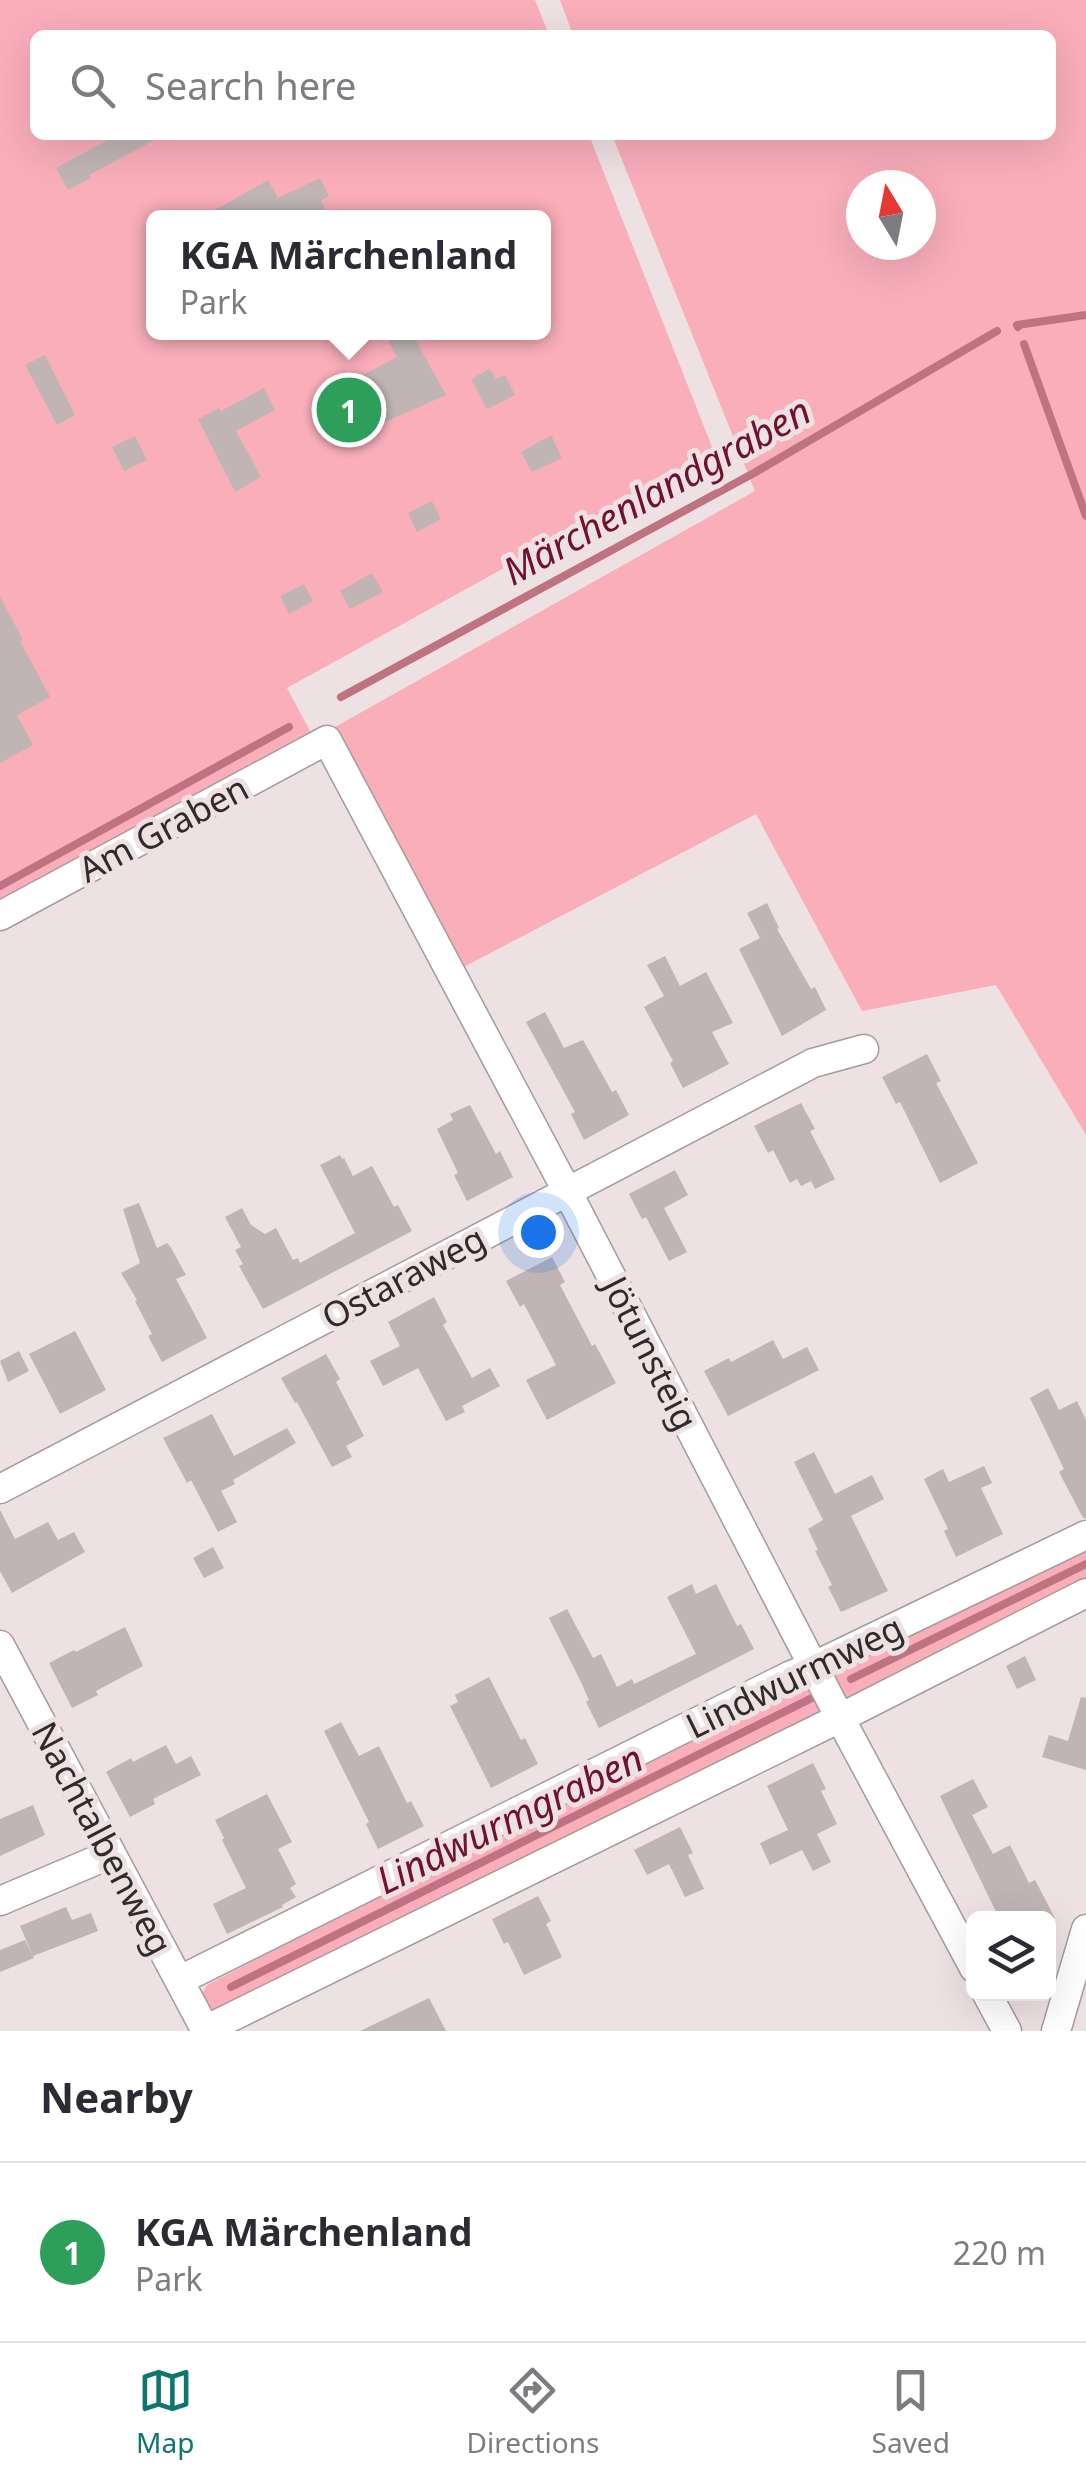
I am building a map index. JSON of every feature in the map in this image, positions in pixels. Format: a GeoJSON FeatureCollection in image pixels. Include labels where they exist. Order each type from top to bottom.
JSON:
{"type":"FeatureCollection","features":[{"type":"Feature","properties":{"kind":"street","name":"Am Graben"},"geometry":{"type":"LineString","coordinates":[[0,916],[327,740]]}},
{"type":"Feature","properties":{"kind":"street","name":"Jötunsteig"},"geometry":{"type":"LineString","coordinates":[[327,740],[966,1953]]}},
{"type":"Feature","properties":{"kind":"street","name":"Ostaraweg"},"geometry":{"type":"LineString","coordinates":[[0,1489],[813,1063],[864,1049]]}},
{"type":"Feature","properties":{"kind":"street","name":"Lindwurmweg"},"geometry":{"type":"LineString","coordinates":[[180,1980],[789,1676],[1086,1535]]}},
{"type":"Feature","properties":{"kind":"street","name":"Lindwurmweg"},"geometry":{"type":"LineString","coordinates":[[206,2030],[1086,1593]]}},
{"type":"Feature","properties":{"kind":"street","name":"Nachtalbenweg"},"geometry":{"type":"LineString","coordinates":[[0,1645],[206,2030]]}},
{"type":"Feature","properties":{"kind":"street"},"geometry":{"type":"LineString","coordinates":[[0,1901],[111,1854]]}},
{"type":"Feature","properties":{"kind":"street"},"geometry":{"type":"LineString","coordinates":[[1056,2031],[1086,1930]]}},
{"type":"Feature","properties":{"kind":"street"},"geometry":{"type":"LineString","coordinates":[[991,2001],[1007,2031]]}},
{"type":"Feature","properties":{"kind":"shaded area"},"geometry":{"type":"Polygon","coordinates":[[[0,0],[535,0],[547,30],[30,30],[30,140],[591,140],[714,452],[287,688],[310,731],[0,902],[0,0]]]}},
{"type":"Feature","properties":{"kind":"shaded area"},"geometry":{"type":"Polygon","coordinates":[[[560,0],[1086,0],[1086,1135],[996,985],[862,1011],[756,814],[458,970],[335,727],[755,491],[614,140],[1056,140],[1056,30],[571,30],[560,0]]]}},
{"type":"Feature","properties":{"kind":"shaded area"},"geometry":{"type":"Polygon","coordinates":[[[1086,1545],[1086,1584],[846,1703],[830,1680],[831,1669],[1086,1545]]]}},
{"type":"Feature","properties":{"kind":"shaded area"},"geometry":{"type":"Polygon","coordinates":[[[803,1684],[813,1688],[822,1708],[818,1720],[210,2013],[203,2007],[202,1993],[207,1985],[787,1687],[803,1684]]]}},
{"type":"Feature","properties":{"kind":"building"},"geometry":{"type":"Polygon","coordinates":[[[155,140],[68,190],[56,168],[106,141],[155,140]]]}},
{"type":"Feature","properties":{"kind":"building"},"geometry":{"type":"Polygon","coordinates":[[[320,178],[329,196],[321,200],[323,210],[215,210],[268,180],[278,198],[320,178]]]}},
{"type":"Feature","properties":{"kind":"building"},"geometry":{"type":"Polygon","coordinates":[[[388,340],[415,340],[446,395],[374,427],[353,380],[397,357],[388,340]]]}},
{"type":"Feature","properties":{"kind":"building"},"geometry":{"type":"Polygon","coordinates":[[[45,355],[75,415],[57,425],[25,365],[45,355]]]}},
{"type":"Feature","properties":{"kind":"building"},"geometry":{"type":"Polygon","coordinates":[[[490,369],[496,379],[505,375],[515,395],[487,409],[471,379],[490,369]]]}},
{"type":"Feature","properties":{"kind":"building"},"geometry":{"type":"Polygon","coordinates":[[[264,388],[275,410],[236,431],[261,477],[235,492],[198,419],[264,388]]]}},
{"type":"Feature","properties":{"kind":"building"},"geometry":{"type":"Polygon","coordinates":[[[551,435],[562,458],[532,472],[521,452],[551,435]]]}},
{"type":"Feature","properties":{"kind":"building"},"geometry":{"type":"Polygon","coordinates":[[[135,436],[147,460],[124,471],[112,447],[135,436]]]}},
{"type":"Feature","properties":{"kind":"building"},"geometry":{"type":"Polygon","coordinates":[[[432,501],[441,519],[417,532],[408,513],[432,501]]]}},
{"type":"Feature","properties":{"kind":"building"},"geometry":{"type":"Polygon","coordinates":[[[372,573],[383,592],[350,609],[340,591],[372,573]]]}},
{"type":"Feature","properties":{"kind":"building"},"geometry":{"type":"Polygon","coordinates":[[[304,584],[313,601],[289,614],[280,596],[304,584]]]}},
{"type":"Feature","properties":{"kind":"building"},"geometry":{"type":"Polygon","coordinates":[[[0,597],[50,697],[17,715],[33,745],[0,763],[0,597]]]}},
{"type":"Feature","properties":{"kind":"building"},"geometry":{"type":"Polygon","coordinates":[[[767,903],[777,929],[826,1010],[782,1036],[739,949],[770,933],[760,938],[747,913],[767,903]]]}},
{"type":"Feature","properties":{"kind":"building"},"geometry":{"type":"Polygon","coordinates":[[[665,956],[680,986],[706,972],[733,1023],[712,1032],[729,1064],[683,1088],[644,1007],[664,996],[647,965],[665,956]]]}},
{"type":"Feature","properties":{"kind":"building"},"geometry":{"type":"Polygon","coordinates":[[[545,1012],[564,1048],[583,1040],[629,1115],[584,1140],[571,1114],[575,1112],[526,1022],[545,1012]]]}},
{"type":"Feature","properties":{"kind":"building"},"geometry":{"type":"Polygon","coordinates":[[[927,1054],[941,1081],[936,1083],[978,1163],[940,1183],[900,1102],[896,1104],[882,1077],[927,1054]]]}},
{"type":"Feature","properties":{"kind":"building"},"geometry":{"type":"Polygon","coordinates":[[[801,1103],[815,1129],[810,1131],[835,1179],[815,1189],[811,1181],[801,1186],[797,1179],[790,1183],[773,1150],[768,1153],[754,1126],[801,1103]]]}},
{"type":"Feature","properties":{"kind":"building"},"geometry":{"type":"Polygon","coordinates":[[[470,1105],[513,1177],[467,1201],[437,1129],[453,1120],[450,1114],[470,1105]]]}},
{"type":"Feature","properties":{"kind":"building"},"geometry":{"type":"Polygon","coordinates":[[[340,1155],[353,1176],[372,1166],[412,1231],[263,1309],[239,1266],[243,1264],[235,1250],[241,1247],[225,1217],[242,1208],[251,1225],[265,1234],[276,1228],[293,1260],[298,1258],[300,1263],[355,1233],[320,1165],[340,1155]]]}},
{"type":"Feature","properties":{"kind":"building"},"geometry":{"type":"Polygon","coordinates":[[[675,1170],[688,1195],[664,1208],[687,1252],[669,1261],[629,1194],[675,1170]]]}},
{"type":"Feature","properties":{"kind":"building"},"geometry":{"type":"Polygon","coordinates":[[[139,1203],[157,1248],[167,1243],[186,1275],[176,1279],[207,1338],[162,1362],[148,1336],[152,1334],[137,1300],[121,1273],[140,1263],[123,1209],[139,1203]]]}},
{"type":"Feature","properties":{"kind":"building"},"geometry":{"type":"Polygon","coordinates":[[[552,1257],[565,1282],[560,1285],[616,1383],[547,1420],[526,1380],[556,1365],[524,1304],[520,1307],[506,1281],[552,1257]]]}},
{"type":"Feature","properties":{"kind":"building"},"geometry":{"type":"Polygon","coordinates":[[[434,1297],[447,1322],[443,1325],[472,1378],[490,1368],[500,1386],[462,1406],[465,1412],[446,1421],[418,1368],[383,1386],[370,1361],[400,1346],[388,1322],[434,1297]]]}},
{"type":"Feature","properties":{"kind":"building"},"geometry":{"type":"Polygon","coordinates":[[[75,1331],[106,1390],[60,1414],[29,1354],[75,1331]]]}},
{"type":"Feature","properties":{"kind":"building"},"geometry":{"type":"Polygon","coordinates":[[[773,1340],[783,1359],[807,1347],[819,1370],[728,1416],[704,1371],[773,1340]]]}},
{"type":"Feature","properties":{"kind":"building"},"geometry":{"type":"Polygon","coordinates":[[[19,1351],[29,1371],[8,1382],[0,1361],[19,1351]]]}},
{"type":"Feature","properties":{"kind":"building"},"geometry":{"type":"Polygon","coordinates":[[[326,1354],[364,1436],[346,1446],[352,1457],[332,1467],[281,1378],[326,1354]]]}},
{"type":"Feature","properties":{"kind":"building"},"geometry":{"type":"Polygon","coordinates":[[[1048,1388],[1059,1410],[1077,1401],[1086,1420],[1086,1518],[1059,1472],[1064,1469],[1030,1398],[1048,1388]]]}},
{"type":"Feature","properties":{"kind":"building"},"geometry":{"type":"Polygon","coordinates":[[[212,1414],[234,1456],[287,1428],[296,1443],[221,1491],[237,1522],[218,1532],[163,1438],[212,1414]]]}},
{"type":"Feature","properties":{"kind":"building"},"geometry":{"type":"Polygon","coordinates":[[[814,1452],[835,1494],[872,1475],[884,1499],[851,1516],[888,1591],[841,1612],[808,1529],[823,1520],[794,1462],[814,1452]]]}},
{"type":"Feature","properties":{"kind":"building"},"geometry":{"type":"Polygon","coordinates":[[[984,1466],[992,1483],[981,1488],[1003,1534],[956,1557],[944,1531],[948,1529],[924,1479],[943,1469],[949,1482],[984,1466]]]}},
{"type":"Feature","properties":{"kind":"building"},"geometry":{"type":"Polygon","coordinates":[[[0,1510],[15,1539],[48,1522],[58,1540],[74,1532],[85,1552],[12,1593],[0,1571],[0,1510]]]}},
{"type":"Feature","properties":{"kind":"building"},"geometry":{"type":"Polygon","coordinates":[[[213,1547],[224,1568],[204,1578],[193,1558],[213,1547]]]}},
{"type":"Feature","properties":{"kind":"building"},"geometry":{"type":"Polygon","coordinates":[[[692,1584],[696,1594],[716,1584],[737,1626],[741,1624],[754,1649],[599,1728],[549,1618],[567,1609],[593,1658],[601,1654],[617,1687],[632,1679],[634,1684],[696,1654],[667,1597],[692,1584]]]}},
{"type":"Feature","properties":{"kind":"building"},"geometry":{"type":"Polygon","coordinates":[[[125,1627],[143,1666],[72,1708],[49,1663],[125,1627]]]}},
{"type":"Feature","properties":{"kind":"building"},"geometry":{"type":"Polygon","coordinates":[[[1025,1656],[1036,1680],[1017,1689],[1006,1666],[1025,1656]]]}},
{"type":"Feature","properties":{"kind":"building"},"geometry":{"type":"Polygon","coordinates":[[[489,1677],[521,1740],[525,1738],[538,1764],[491,1788],[450,1706],[458,1702],[455,1695],[489,1677]]]}},
{"type":"Feature","properties":{"kind":"building"},"geometry":{"type":"Polygon","coordinates":[[[1081,1697],[1086,1698],[1086,1770],[1042,1757],[1049,1735],[1068,1741],[1081,1697]]]}},
{"type":"Feature","properties":{"kind":"building"},"geometry":{"type":"Polygon","coordinates":[[[341,1722],[359,1756],[379,1746],[407,1803],[411,1801],[424,1826],[378,1849],[366,1824],[369,1822],[324,1731],[341,1722]]]}},
{"type":"Feature","properties":{"kind":"building"},"geometry":{"type":"Polygon","coordinates":[[[166,1745],[176,1764],[191,1756],[201,1775],[153,1799],[155,1804],[130,1817],[106,1772],[166,1745]]]}},
{"type":"Feature","properties":{"kind":"building"},"geometry":{"type":"Polygon","coordinates":[[[813,1763],[837,1824],[817,1834],[831,1862],[813,1871],[802,1850],[770,1865],[760,1843],[788,1830],[767,1786],[813,1763]]]}},
{"type":"Feature","properties":{"kind":"building"},"geometry":{"type":"Polygon","coordinates":[[[973,1779],[988,1807],[972,1815],[993,1854],[1010,1845],[1029,1883],[1035,1880],[1051,1911],[996,1911],[940,1796],[973,1779]]]}},
{"type":"Feature","properties":{"kind":"building"},"geometry":{"type":"Polygon","coordinates":[[[267,1794],[292,1842],[278,1849],[296,1884],[290,1888],[296,1897],[227,1934],[213,1904],[246,1888],[215,1820],[267,1794]]]}},
{"type":"Feature","properties":{"kind":"building"},"geometry":{"type":"Polygon","coordinates":[[[33,1805],[45,1835],[0,1856],[0,1819],[33,1805]]]}},
{"type":"Feature","properties":{"kind":"building"},"geometry":{"type":"Polygon","coordinates":[[[680,1827],[704,1889],[685,1897],[669,1864],[647,1875],[634,1850],[680,1827]]]}},
{"type":"Feature","properties":{"kind":"building"},"geometry":{"type":"Polygon","coordinates":[[[538,1896],[562,1957],[524,1975],[492,1919],[538,1896]]]}},
{"type":"Feature","properties":{"kind":"building"},"geometry":{"type":"Polygon","coordinates":[[[66,1907],[72,1920],[91,1913],[98,1931],[33,1956],[20,1926],[66,1907]]]}},
{"type":"Feature","properties":{"kind":"building"},"geometry":{"type":"Polygon","coordinates":[[[25,1940],[34,1958],[0,1972],[0,1950],[25,1940]]]}},
{"type":"Feature","properties":{"kind":"building"},"geometry":{"type":"Polygon","coordinates":[[[429,1998],[446,2031],[360,2031],[429,1998]]]}},
{"type":"Feature","properties":{"kind":"waterway","name":"Märchenlandgraben"},"geometry":{"type":"LineString","coordinates":[[1018,327],[1086,315]]}},
{"type":"Feature","properties":{"kind":"waterway","name":"Märchenlandgraben"},"geometry":{"type":"LineString","coordinates":[[341,697],[754,473],[997,331]]}},
{"type":"Feature","properties":{"kind":"waterway"},"geometry":{"type":"LineString","coordinates":[[1024,344],[1086,516]]}},
{"type":"Feature","properties":{"kind":"waterway","name":"Märchenlandgraben"},"geometry":{"type":"LineString","coordinates":[[0,886],[289,727]]}},
{"type":"Feature","properties":{"kind":"waterway","name":"Lindwurmgraben"},"geometry":{"type":"LineString","coordinates":[[851,1679],[1086,1564]]}},
{"type":"Feature","properties":{"kind":"waterway","name":"Lindwurmgraben"},"geometry":{"type":"LineString","coordinates":[[231,1987],[812,1698]]}},
{"type":"Feature","properties":{"kind":"place","name":"KGA Märchenland"},"geometry":{"type":"Point","coordinates":[349,410]}}]}
